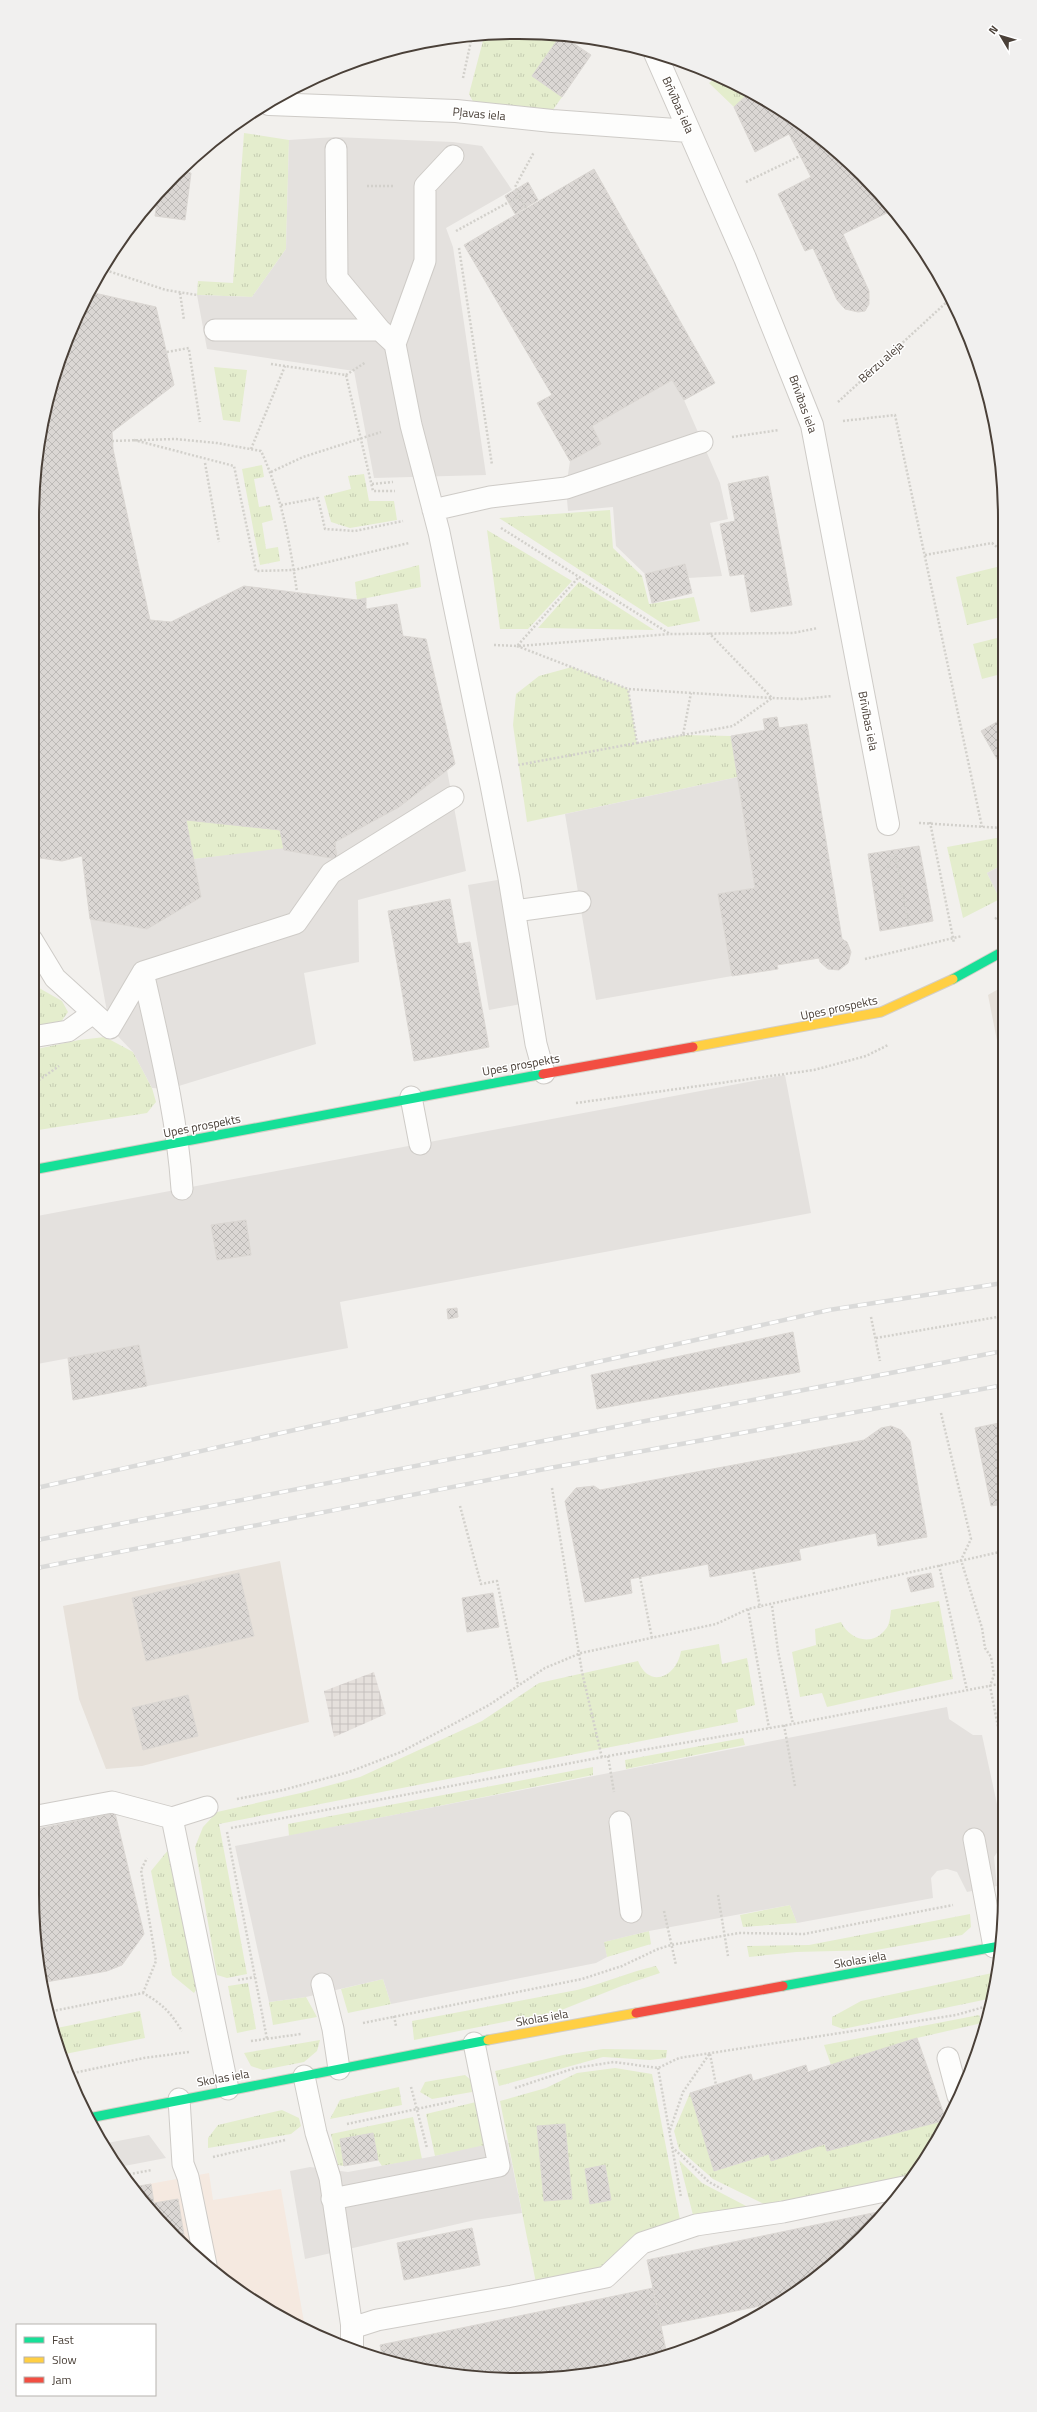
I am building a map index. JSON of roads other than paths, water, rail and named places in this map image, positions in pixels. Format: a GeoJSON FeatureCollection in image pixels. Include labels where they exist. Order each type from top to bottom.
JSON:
{"type":"FeatureCollection","features":[{"type":"Feature","properties":{"kind":"main road","name":"Upes prospekts"},"geometry":{"type":"LineString","coordinates":[[39,1169],[179,1143],[411,1097],[831,1023],[874,1013],[963,975],[998,954]]}},
{"type":"Feature","properties":{"kind":"main road","name":"Skolas iela"},"geometry":{"type":"LineString","coordinates":[[94,2117],[228,2089],[995,1946]]}},
{"type":"Feature","properties":{"kind":"street","name":"Brīvības iela"},"geometry":{"type":"LineString","coordinates":[[658,59],[718,196],[812,425],[848,622],[888,824]]}},
{"type":"Feature","properties":{"kind":"street","name":"Pļavas iela"},"geometry":{"type":"LineString","coordinates":[[277,104],[456,111],[552,121],[689,131]]}},
{"type":"Feature","properties":{"kind":"street"},"geometry":{"type":"LineString","coordinates":[[352,2328],[352,2343]]}},
{"type":"Feature","properties":{"kind":"lane"},"geometry":{"type":"LineString","coordinates":[[336,149],[337,278],[388,337],[439,532],[490,780],[515,911],[536,1044],[544,1073]]}},
{"type":"Feature","properties":{"kind":"lane"},"geometry":{"type":"LineString","coordinates":[[388,337],[425,261],[425,186],[453,156]]}},
{"type":"Feature","properties":{"kind":"lane"},"geometry":{"type":"LineString","coordinates":[[214,330],[388,337]]}},
{"type":"Feature","properties":{"kind":"lane"},"geometry":{"type":"LineString","coordinates":[[433,510],[490,497],[566,488],[702,442]]}},
{"type":"Feature","properties":{"kind":"lane"},"geometry":{"type":"LineString","coordinates":[[39,952],[55,978],[110,1028],[143,972],[296,923],[331,873],[453,797]]}},
{"type":"Feature","properties":{"kind":"lane"},"geometry":{"type":"LineString","coordinates":[[515,911],[580,902]]}},
{"type":"Feature","properties":{"kind":"lane"},"geometry":{"type":"LineString","coordinates":[[143,972],[179,1143],[182,1189]]}},
{"type":"Feature","properties":{"kind":"lane"},"geometry":{"type":"LineString","coordinates":[[39,1036],[68,1031],[93,1013]]}},
{"type":"Feature","properties":{"kind":"lane"},"geometry":{"type":"LineString","coordinates":[[411,1097],[420,1144]]}},
{"type":"Feature","properties":{"kind":"lane"},"geometry":{"type":"LineString","coordinates":[[39,1817],[112,1802],[172,1818],[207,1806]]}},
{"type":"Feature","properties":{"kind":"lane"},"geometry":{"type":"LineString","coordinates":[[172,1818],[221,2046],[228,2089]]}},
{"type":"Feature","properties":{"kind":"lane"},"geometry":{"type":"LineString","coordinates":[[620,1822],[631,1912]]}},
{"type":"Feature","properties":{"kind":"lane"},"geometry":{"type":"LineString","coordinates":[[974,1840],[985,1898],[996,1940]]}},
{"type":"Feature","properties":{"kind":"lane"},"geometry":{"type":"LineString","coordinates":[[322,1984],[333,2029],[339,2069]]}},
{"type":"Feature","properties":{"kind":"lane"},"geometry":{"type":"LineString","coordinates":[[332,2199],[499,2166],[486,2095],[474,2043]]}},
{"type":"Feature","properties":{"kind":"lane"},"geometry":{"type":"LineString","coordinates":[[948,2058],[956,2090]]}},
{"type":"Feature","properties":{"kind":"lane"},"geometry":{"type":"LineString","coordinates":[[304,2076],[316,2133],[330,2178],[352,2328],[377,2320],[512,2296],[606,2277],[642,2243],[686,2228],[761,2214],[783,2212],[896,2189]]}},
{"type":"Feature","properties":{"kind":"lane"},"geometry":{"type":"LineString","coordinates":[[179,2099],[183,2164],[188,2177],[204,2256]]}},
{"type":"Feature","properties":{"kind":"railway"},"geometry":{"type":"LineString","coordinates":[[39,1487],[829,1310],[998,1284]]}},
{"type":"Feature","properties":{"kind":"railway"},"geometry":{"type":"LineString","coordinates":[[39,1540],[998,1352]]}},
{"type":"Feature","properties":{"kind":"railway"},"geometry":{"type":"LineString","coordinates":[[39,1568],[550,1468],[998,1386]]}}]}
